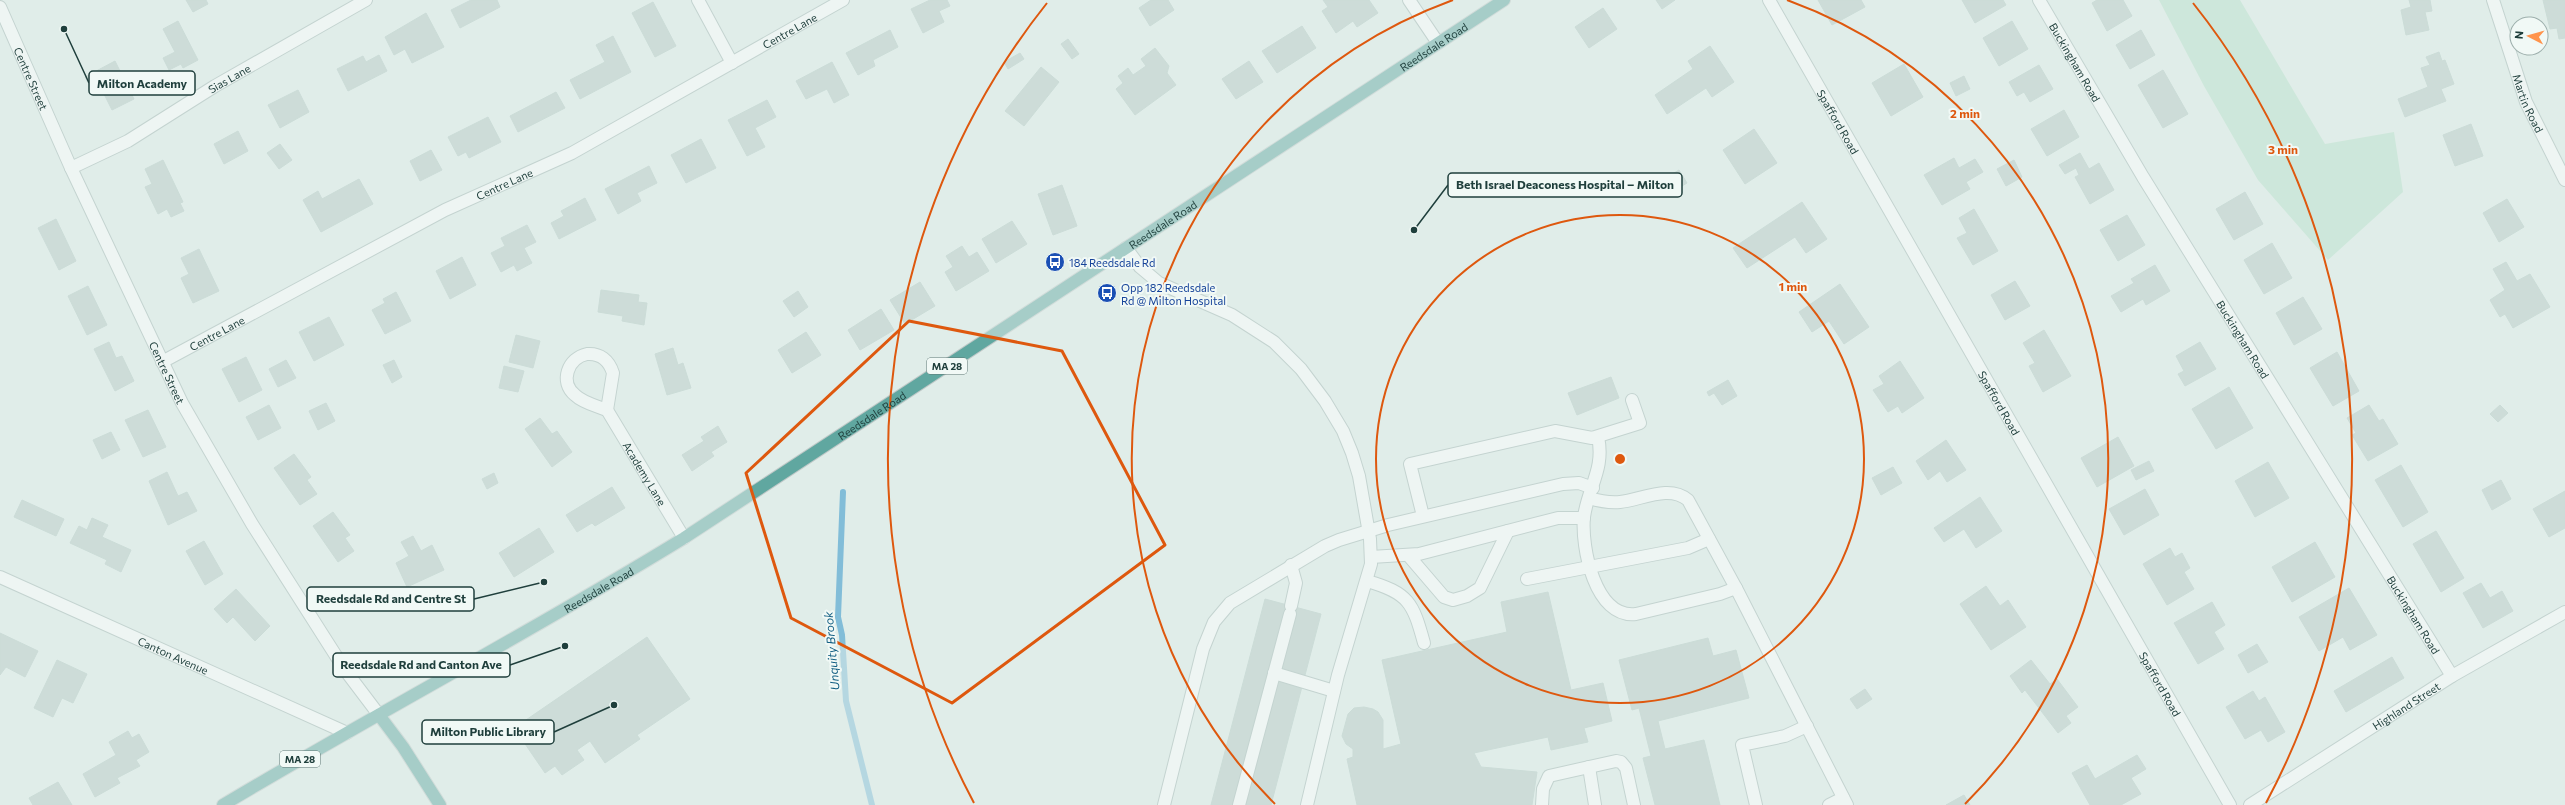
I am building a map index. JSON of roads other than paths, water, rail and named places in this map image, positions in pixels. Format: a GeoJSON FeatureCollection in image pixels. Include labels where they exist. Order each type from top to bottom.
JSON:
{"type":"FeatureCollection","features":[{"type":"Feature","properties":{"kind":"main road","name":"Reedsdale Road"},"geometry":{"type":"LineString","coordinates":[[223,805],[600,589],[684,538],[1504,0]]}},
{"type":"Feature","properties":{"kind":"main road"},"geometry":{"type":"LineString","coordinates":[[378,715],[403,748],[440,805]]}},
{"type":"Feature","properties":{"kind":"street","name":"Sias Lane"},"geometry":{"type":"LineString","coordinates":[[71,168],[128,141],[215,86],[366,0]]}},
{"type":"Feature","properties":{"kind":"street"},"geometry":{"type":"LineString","coordinates":[[698,0],[732,63]]}},
{"type":"Feature","properties":{"kind":"street","name":"Centre Lane"},"geometry":{"type":"LineString","coordinates":[[162,362],[445,210],[572,153],[843,0]]}},
{"type":"Feature","properties":{"kind":"street"},"geometry":{"type":"LineString","coordinates":[[1409,0],[1438,43]]}},
{"type":"Feature","properties":{"kind":"street","name":"Spafford Road"},"geometry":{"type":"LineString","coordinates":[[1769,0],[2230,805]]}},
{"type":"Feature","properties":{"kind":"street","name":"Buckingham Road"},"geometry":{"type":"LineString","coordinates":[[2039,0],[2143,177],[2452,676]]}},
{"type":"Feature","properties":{"kind":"street","name":"Martin Road"},"geometry":{"type":"LineString","coordinates":[[2493,0],[2526,102],[2565,180]]}},
{"type":"Feature","properties":{"kind":"street","name":"Centre Street"},"geometry":{"type":"LineString","coordinates":[[0,6],[71,168],[162,362],[198,433],[252,524],[345,670],[378,715]]}},
{"type":"Feature","properties":{"kind":"street"},"geometry":{"type":"LineString","coordinates":[[1126,248],[1140,267],[1152,279],[1243,321],[1274,342],[1301,369],[1332,412],[1348,441],[1358,476],[1368,530],[1371,557],[1367,581],[1334,691],[1307,805]]}},
{"type":"Feature","properties":{"kind":"street"},"geometry":{"type":"LineString","coordinates":[[583,355],[598,355],[605,359],[612,369],[614,381],[606,410],[579,398],[569,388],[566,376],[568,368],[573,361],[583,355]]}},
{"type":"Feature","properties":{"kind":"street"},"geometry":{"type":"LineString","coordinates":[[1423,516],[1410,464],[1548,432],[1562,431],[1587,439],[1598,437],[1640,423],[1632,400]]}},
{"type":"Feature","properties":{"kind":"street","name":"Academy Lane"},"geometry":{"type":"LineString","coordinates":[[606,410],[684,538]]}},
{"type":"Feature","properties":{"kind":"street"},"geometry":{"type":"LineString","coordinates":[[1598,437],[1600,460],[1584,518],[1585,538],[1591,567],[1604,600],[1614,611],[1625,614],[1636,614],[1720,594],[1736,588]]}},
{"type":"Feature","properties":{"kind":"street"},"geometry":{"type":"LineString","coordinates":[[1164,805],[1188,704],[1203,649],[1214,622],[1224,608],[1237,597],[1325,546],[1368,530],[1563,484],[1579,483],[1591,493],[1614,502],[1668,492],[1679,494],[1691,505],[1736,588],[1845,801],[1829,805]]}},
{"type":"Feature","properties":{"kind":"street"},"geometry":{"type":"LineString","coordinates":[[1371,557],[1408,556],[1558,518],[1584,518]]}},
{"type":"Feature","properties":{"kind":"street"},"geometry":{"type":"LineString","coordinates":[[1408,556],[1444,598],[1453,600],[1467,596],[1480,588],[1508,531]]}},
{"type":"Feature","properties":{"kind":"street"},"geometry":{"type":"LineString","coordinates":[[1528,579],[1688,548],[1709,539]]}},
{"type":"Feature","properties":{"kind":"street"},"geometry":{"type":"LineString","coordinates":[[1239,805],[1274,674],[1296,583],[1291,566]]}},
{"type":"Feature","properties":{"kind":"street","name":"Canton Avenue"},"geometry":{"type":"LineString","coordinates":[[0,577],[347,733]]}},
{"type":"Feature","properties":{"kind":"street"},"geometry":{"type":"LineString","coordinates":[[1367,581],[1394,590],[1405,598],[1416,618],[1424,643]]}},
{"type":"Feature","properties":{"kind":"street","name":"Highland Street"},"geometry":{"type":"LineString","coordinates":[[2250,805],[2452,676],[2565,612]]}},
{"type":"Feature","properties":{"kind":"street"},"geometry":{"type":"LineString","coordinates":[[1274,674],[1334,691]]}},
{"type":"Feature","properties":{"kind":"street"},"geometry":{"type":"LineString","coordinates":[[1756,805],[1742,745],[1784,736],[1807,726]]}},
{"type":"Feature","properties":{"kind":"street"},"geometry":{"type":"LineString","coordinates":[[1542,805],[1543,789],[1549,776],[1616,761],[1624,764],[1634,805]]}},
{"type":"Feature","properties":{"kind":"street"},"geometry":{"type":"LineString","coordinates":[[1589,767],[1595,805]]}},
{"type":"Feature","properties":{"kind":"waterway","name":"Unquity Brook"},"geometry":{"type":"LineString","coordinates":[[843,492],[838,617],[842,635],[846,701],[872,805]]}},
{"type":"Feature","properties":{"kind":"place","name":"Milton Academy"},"geometry":{"type":"Point","coordinates":[64,29]}},
{"type":"Feature","properties":{"kind":"place","name":"Beth Israel Deaconess Hospital – Milton"},"geometry":{"type":"Point","coordinates":[1414,230]}},
{"type":"Feature","properties":{"kind":"place","name":"184 Reedsdale Rd"},"geometry":{"type":"Point","coordinates":[1055,262]}},
{"type":"Feature","properties":{"kind":"place","name":"Opp 182 Reedsdale Rd @ Milton Hospital"},"geometry":{"type":"Point","coordinates":[1107,293]}},
{"type":"Feature","properties":{"kind":"place","name":"Reedsdale Rd and Centre St"},"geometry":{"type":"Point","coordinates":[544,582]}},
{"type":"Feature","properties":{"kind":"place","name":"Reedsdale Rd and Canton Ave"},"geometry":{"type":"Point","coordinates":[565,646]}},
{"type":"Feature","properties":{"kind":"place","name":"Milton Public Library"},"geometry":{"type":"Point","coordinates":[614,705]}}]}
